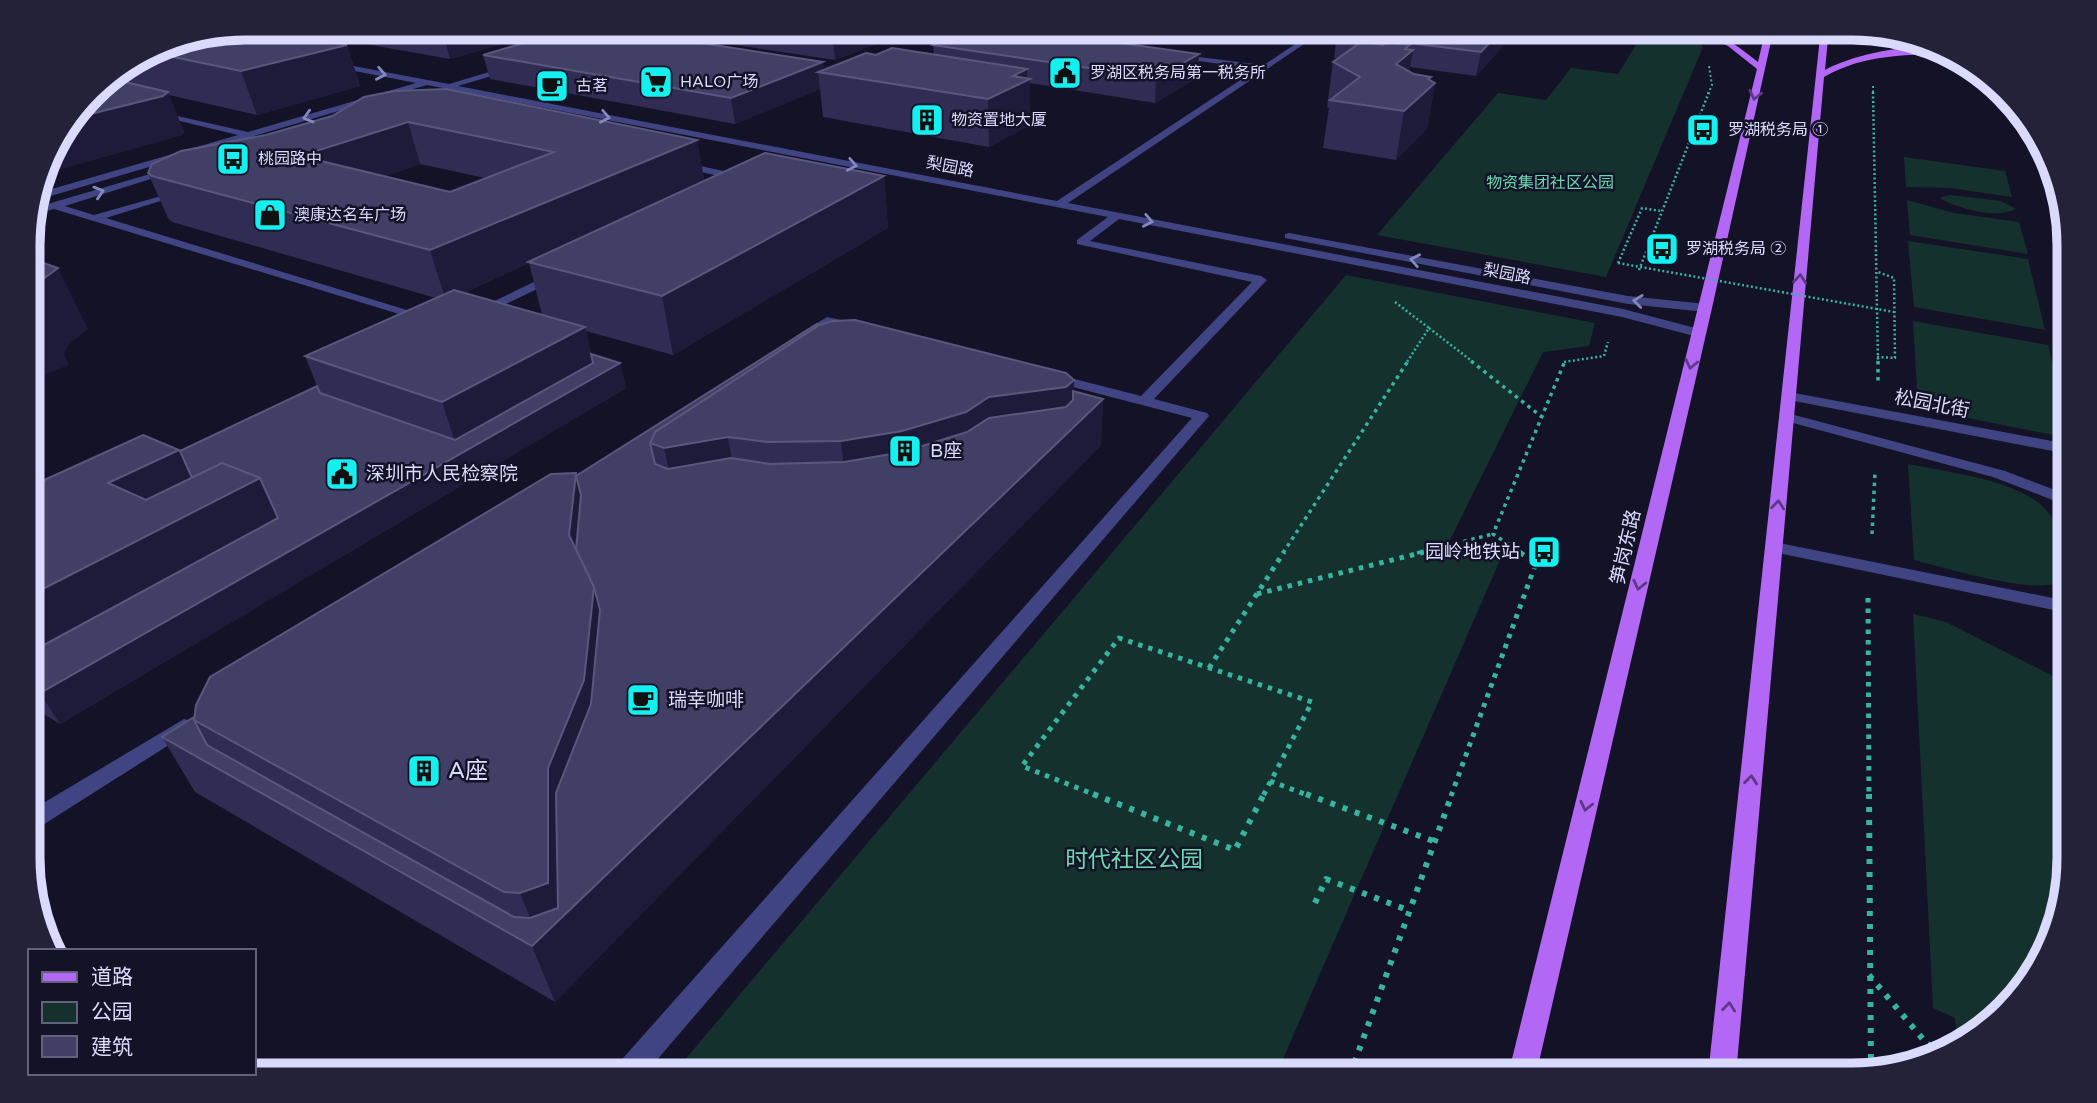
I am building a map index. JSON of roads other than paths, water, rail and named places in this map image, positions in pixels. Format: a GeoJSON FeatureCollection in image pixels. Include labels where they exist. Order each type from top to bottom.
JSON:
{"type":"FeatureCollection","features":[{"type":"Feature","properties":{"kind":"main road"},"geometry":{"type":"LineString","coordinates":[[1721,40],[1731,44],[1761,68]]}},
{"type":"Feature","properties":{"kind":"main road","name":"笋岗东路"},"geometry":{"type":"LineString","coordinates":[[1525,1062],[1706,308],[1761,68],[1763,40]]}},
{"type":"Feature","properties":{"kind":"main road"},"geometry":{"type":"LineString","coordinates":[[1723,1062],[1822,40]]}},
{"type":"Feature","properties":{"kind":"main road"},"geometry":{"type":"LineString","coordinates":[[1820,76],[1844,61],[1860,56],[1918,51]]}},
{"type":"Feature","properties":{"kind":"street"},"geometry":{"type":"LineString","coordinates":[[558,43],[580,40]]}},
{"type":"Feature","properties":{"kind":"street"},"geometry":{"type":"LineString","coordinates":[[575,48],[586,40]]}},
{"type":"Feature","properties":{"kind":"street"},"geometry":{"type":"LineString","coordinates":[[1059,204],[1306,40]]}},
{"type":"Feature","properties":{"kind":"street","name":"梨园路"},"geometry":{"type":"LineString","coordinates":[[330,52],[450,81],[807,156],[1623,313],[1698,333]]}},
{"type":"Feature","properties":{"kind":"street"},"geometry":{"type":"LineString","coordinates":[[1170,55],[1264,67]]}},
{"type":"Feature","properties":{"kind":"street"},"geometry":{"type":"LineString","coordinates":[[318,126],[450,81],[505,59]]}},
{"type":"Feature","properties":{"kind":"street","name":"梨园路"},"geometry":{"type":"LineString","coordinates":[[317,61],[426,82],[473,79],[500,84]]}},
{"type":"Feature","properties":{"kind":"street"},"geometry":{"type":"LineString","coordinates":[[473,79],[524,63]]}},
{"type":"Feature","properties":{"kind":"street"},"geometry":{"type":"LineString","coordinates":[[47,194],[426,82]]}},
{"type":"Feature","properties":{"kind":"street","name":"梨园路"},"geometry":{"type":"LineString","coordinates":[[568,97],[1269,233]]}},
{"type":"Feature","properties":{"kind":"street"},"geometry":{"type":"LineString","coordinates":[[143,110],[249,134]]}},
{"type":"Feature","properties":{"kind":"street"},"geometry":{"type":"LineString","coordinates":[[792,164],[807,156]]}},
{"type":"Feature","properties":{"kind":"street"},"geometry":{"type":"LineString","coordinates":[[664,161],[756,181],[732,192]]}},
{"type":"Feature","properties":{"kind":"street"},"geometry":{"type":"LineString","coordinates":[[44,209],[186,166]]}},
{"type":"Feature","properties":{"kind":"street"},"geometry":{"type":"LineString","coordinates":[[95,218],[198,186]]}},
{"type":"Feature","properties":{"kind":"street"},"geometry":{"type":"LineString","coordinates":[[54,206],[438,322]]}},
{"type":"Feature","properties":{"kind":"street"},"geometry":{"type":"LineString","coordinates":[[1118,215],[1081,242],[1261,279],[1144,401]]}},
{"type":"Feature","properties":{"kind":"street","name":"梨园路"},"geometry":{"type":"LineString","coordinates":[[1283,235],[1628,300],[1706,308]]}},
{"type":"Feature","properties":{"kind":"street"},"geometry":{"type":"LineString","coordinates":[[463,320],[561,273]]}},
{"type":"Feature","properties":{"kind":"street"},"geometry":{"type":"LineString","coordinates":[[792,343],[827,321],[867,331]]}},
{"type":"Feature","properties":{"kind":"street"},"geometry":{"type":"LineString","coordinates":[[637,1063],[1202,416],[1038,374]]}},
{"type":"Feature","properties":{"kind":"street","name":"松园北街"},"geometry":{"type":"LineString","coordinates":[[1789,396],[2057,447]]}},
{"type":"Feature","properties":{"kind":"street"},"geometry":{"type":"LineString","coordinates":[[1787,417],[1999,474],[2057,497]]}},
{"type":"Feature","properties":{"kind":"street"},"geometry":{"type":"LineString","coordinates":[[1774,547],[2057,605]]}},
{"type":"Feature","properties":{"kind":"street"},"geometry":{"type":"LineString","coordinates":[[40,816],[194,719]]}},
{"type":"Feature","properties":{"kind":"place","name":"罗湖区税务局第一税务所"},"geometry":{"type":"Point","coordinates":[1065,73]}},
{"type":"Feature","properties":{"kind":"place","name":"HALO广场"},"geometry":{"type":"Point","coordinates":[656,82]}},
{"type":"Feature","properties":{"kind":"place","name":"古茗"},"geometry":{"type":"Point","coordinates":[552,86]}},
{"type":"Feature","properties":{"kind":"place","name":"物资置地大厦"},"geometry":{"type":"Point","coordinates":[927,120]}},
{"type":"Feature","properties":{"kind":"place","name":"罗湖税务局 ①"},"geometry":{"type":"Point","coordinates":[1703,130]}},
{"type":"Feature","properties":{"kind":"place","name":"桃园路中"},"geometry":{"type":"Point","coordinates":[233,159]}},
{"type":"Feature","properties":{"kind":"place","name":"澳康达名车广场"},"geometry":{"type":"Point","coordinates":[270,215]}},
{"type":"Feature","properties":{"kind":"place","name":"罗湖税务局 ②"},"geometry":{"type":"Point","coordinates":[1662,249]}},
{"type":"Feature","properties":{"kind":"place","name":"B座"},"geometry":{"type":"Point","coordinates":[905,451]}},
{"type":"Feature","properties":{"kind":"place","name":"深圳市人民检察院"},"geometry":{"type":"Point","coordinates":[342,474]}},
{"type":"Feature","properties":{"kind":"place","name":"园岭地铁站"},"geometry":{"type":"Point","coordinates":[1544,552]}},
{"type":"Feature","properties":{"kind":"place","name":"瑞幸咖啡"},"geometry":{"type":"Point","coordinates":[643,700]}},
{"type":"Feature","properties":{"kind":"place","name":"A座"},"geometry":{"type":"Point","coordinates":[424,771]}},
{"type":"Feature","properties":{"kind":"park label","name":"物资集团社区公园"},"geometry":{"type":"Point","coordinates":[1550,183]}},
{"type":"Feature","properties":{"kind":"park label","name":"时代社区公园"},"geometry":{"type":"Point","coordinates":[1134,860]}}]}
